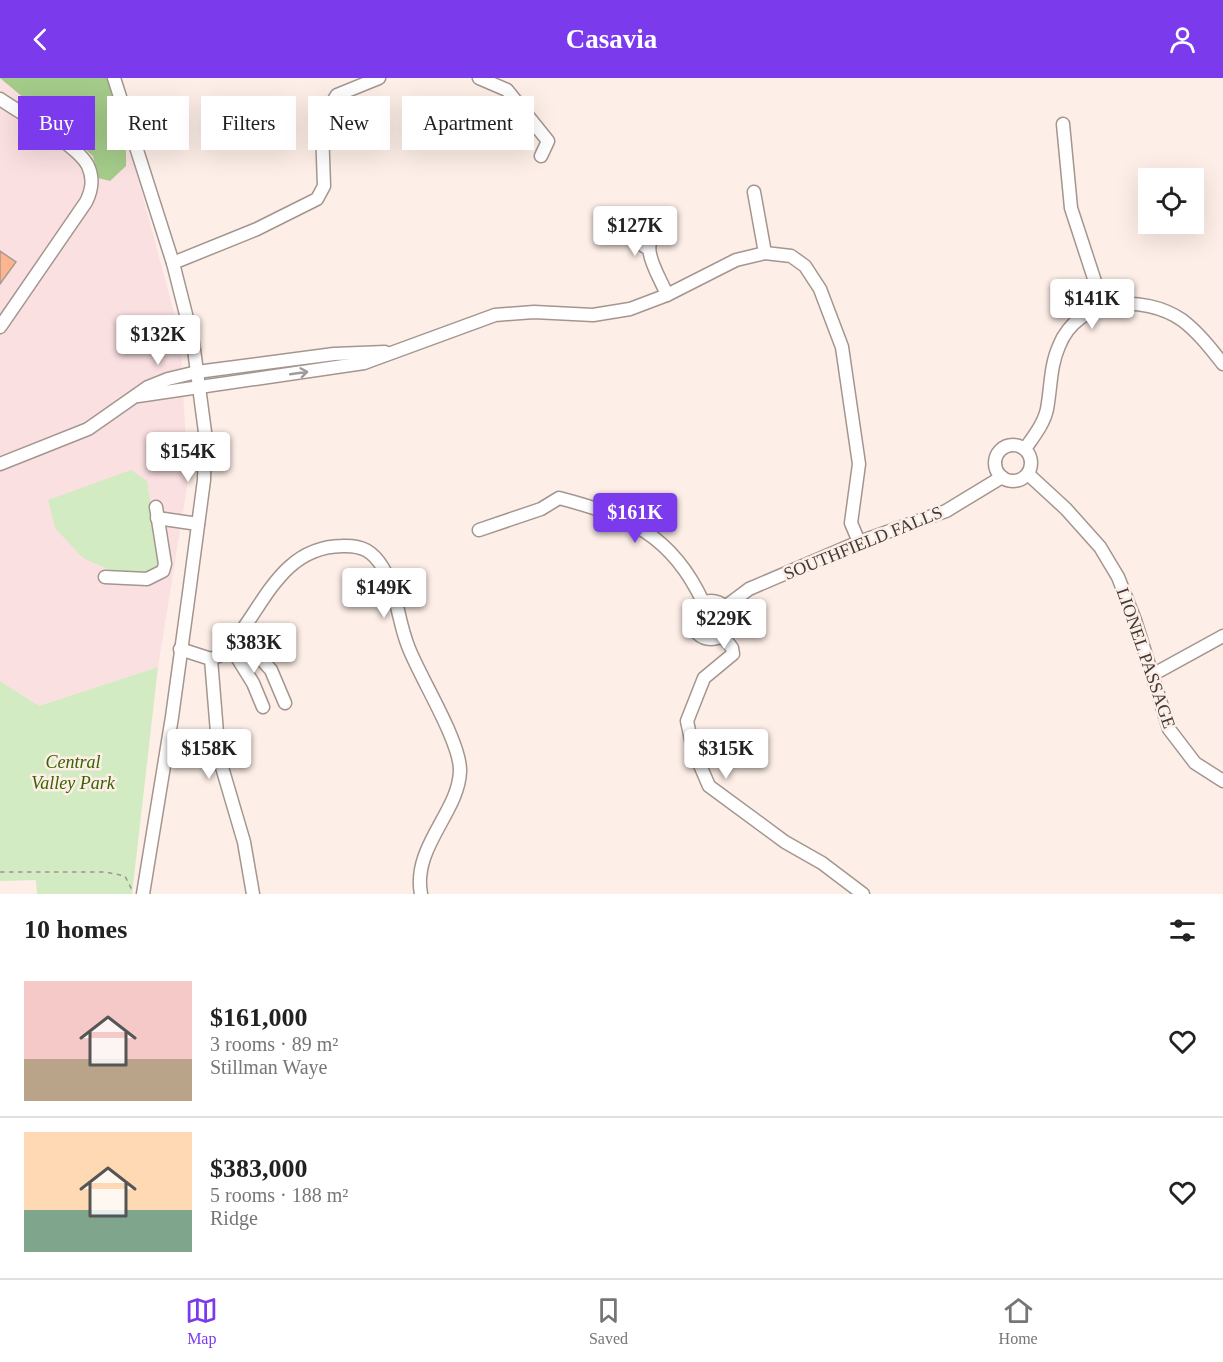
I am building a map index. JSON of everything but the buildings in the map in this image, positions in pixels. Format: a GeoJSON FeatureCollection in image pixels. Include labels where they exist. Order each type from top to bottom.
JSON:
{"type":"FeatureCollection","features":[{"type":"Feature","properties":{"kind":"street"},"geometry":{"type":"LineString","coordinates":[[114,78],[173,263],[200,386],[204,444],[198,524],[172,717],[143,894]]}},
{"type":"Feature","properties":{"kind":"street"},"geometry":{"type":"LineString","coordinates":[[173,263],[257,229],[317,199],[324,186],[322,129],[327,111],[337,95],[379,78]]}},
{"type":"Feature","properties":{"kind":"street"},"geometry":{"type":"LineString","coordinates":[[479,78],[507,90],[530,117],[548,141],[541,156]]}},
{"type":"Feature","properties":{"kind":"street"},"geometry":{"type":"LineString","coordinates":[[0,99],[79,153],[92,177],[91,191],[86,202],[0,327]]}},
{"type":"Feature","properties":{"kind":"street"},"geometry":{"type":"LineString","coordinates":[[1063,124],[1071,208],[1103,306]]}},
{"type":"Feature","properties":{"kind":"street"},"geometry":{"type":"LineString","coordinates":[[754,192],[765,253]]}},
{"type":"Feature","properties":{"kind":"street"},"geometry":{"type":"LineString","coordinates":[[647,248],[652,232],[659,222]]}},
{"type":"Feature","properties":{"kind":"street"},"geometry":{"type":"LineString","coordinates":[[628,236],[647,248],[667,295]]}},
{"type":"Feature","properties":{"kind":"street"},"geometry":{"type":"LineString","coordinates":[[138,396],[364,363],[495,315],[534,312],[593,315],[630,309],[667,295],[736,261],[765,253],[791,256],[805,266],[820,289],[842,346],[859,464],[852,523],[859,542]]}},
{"type":"Feature","properties":{"kind":"street"},"geometry":{"type":"LineString","coordinates":[[1024,449],[1038,431],[1047,411],[1051,371],[1059,344],[1072,326],[1103,306],[1140,303],[1157,307],[1182,321],[1223,364]]}},
{"type":"Feature","properties":{"kind":"street"},"geometry":{"type":"LineString","coordinates":[[0,464],[88,429],[158,383],[197,372],[336,354],[395,351]]}},
{"type":"Feature","properties":{"kind":"street"},"geometry":{"type":"LineString","coordinates":[[336,354],[337,368]]}},
{"type":"Feature","properties":{"kind":"street"},"geometry":{"type":"LineString","coordinates":[[272,362],[273,377]]}},
{"type":"Feature","properties":{"kind":"street"},"geometry":{"type":"LineString","coordinates":[[1012,446],[1024,449],[1031,461],[1028,474],[1015,481],[1002,477],[996,465],[1000,452],[1012,446]]}},
{"type":"Feature","properties":{"kind":"street","name":"LIONEL PASSAGE"},"geometry":{"type":"LineString","coordinates":[[1028,474],[1066,509],[1100,547],[1118,577],[1135,620],[1175,739],[1195,763],[1223,781]]}},
{"type":"Feature","properties":{"kind":"street","name":"SOUTHFIELD FALLS"},"geometry":{"type":"LineString","coordinates":[[725,607],[749,589],[859,542],[946,510],[1002,477]]}},
{"type":"Feature","properties":{"kind":"street"},"geometry":{"type":"LineString","coordinates":[[479,530],[541,509],[559,498],[626,520],[658,540],[681,561],[703,602]]}},
{"type":"Feature","properties":{"kind":"street"},"geometry":{"type":"LineString","coordinates":[[105,577],[147,579],[162,571],[165,564],[157,513],[198,524]]}},
{"type":"Feature","properties":{"kind":"street"},"geometry":{"type":"LineString","coordinates":[[180,649],[210,659],[223,654],[284,572],[315,549],[360,546],[373,554],[383,568],[408,647],[459,760],[459,778],[456,788],[421,866],[421,894]]}},
{"type":"Feature","properties":{"kind":"street"},"geometry":{"type":"LineString","coordinates":[[715,601],[725,607],[729,621],[722,635],[707,638],[694,630],[692,614],[703,602],[715,601]]}},
{"type":"Feature","properties":{"kind":"street"},"geometry":{"type":"LineString","coordinates":[[239,634],[271,670],[285,704]]}},
{"type":"Feature","properties":{"kind":"street"},"geometry":{"type":"LineString","coordinates":[[722,635],[732,648],[733,654],[704,678],[687,722],[693,749],[709,786],[784,842],[822,863],[862,894]]}},
{"type":"Feature","properties":{"kind":"street"},"geometry":{"type":"LineString","coordinates":[[1152,675],[1223,636]]}},
{"type":"Feature","properties":{"kind":"street"},"geometry":{"type":"LineString","coordinates":[[230,646],[253,683],[263,707]]}},
{"type":"Feature","properties":{"kind":"street"},"geometry":{"type":"LineString","coordinates":[[210,659],[219,757],[244,842],[253,894]]}},
{"type":"Feature","properties":{"kind":"path"},"geometry":{"type":"LineString","coordinates":[[0,872],[105,872],[125,876],[131,884],[132,894]]}},
{"type":"Feature","properties":{"kind":"shaded area"},"geometry":{"type":"Polygon","coordinates":[[[0,78],[111,78],[116,96],[107,96],[107,150],[130,150],[180,335],[188,481],[158,667],[39,706],[0,681],[0,78]]]}},
{"type":"Feature","properties":{"kind":"green space"},"geometry":{"type":"Polygon","coordinates":[[[0,78],[110,78],[115,96],[107,96],[107,150],[126,150],[126,166],[110,181],[98,178],[93,156],[86,150],[95,150],[95,96],[21,96],[0,78]]]}},
{"type":"Feature","properties":{"kind":"green space"},"geometry":{"type":"Polygon","coordinates":[[[131,470],[147,481],[160,567],[146,575],[112,571],[83,558],[55,528],[48,500],[131,470]]]}},
{"type":"Feature","properties":{"kind":"green space","name":"Central Valley Park"},"geometry":{"type":"Polygon","coordinates":[[[158,667],[132,894],[37,894],[36,880],[0,881],[0,681],[39,706],[158,667]]]}}]}
